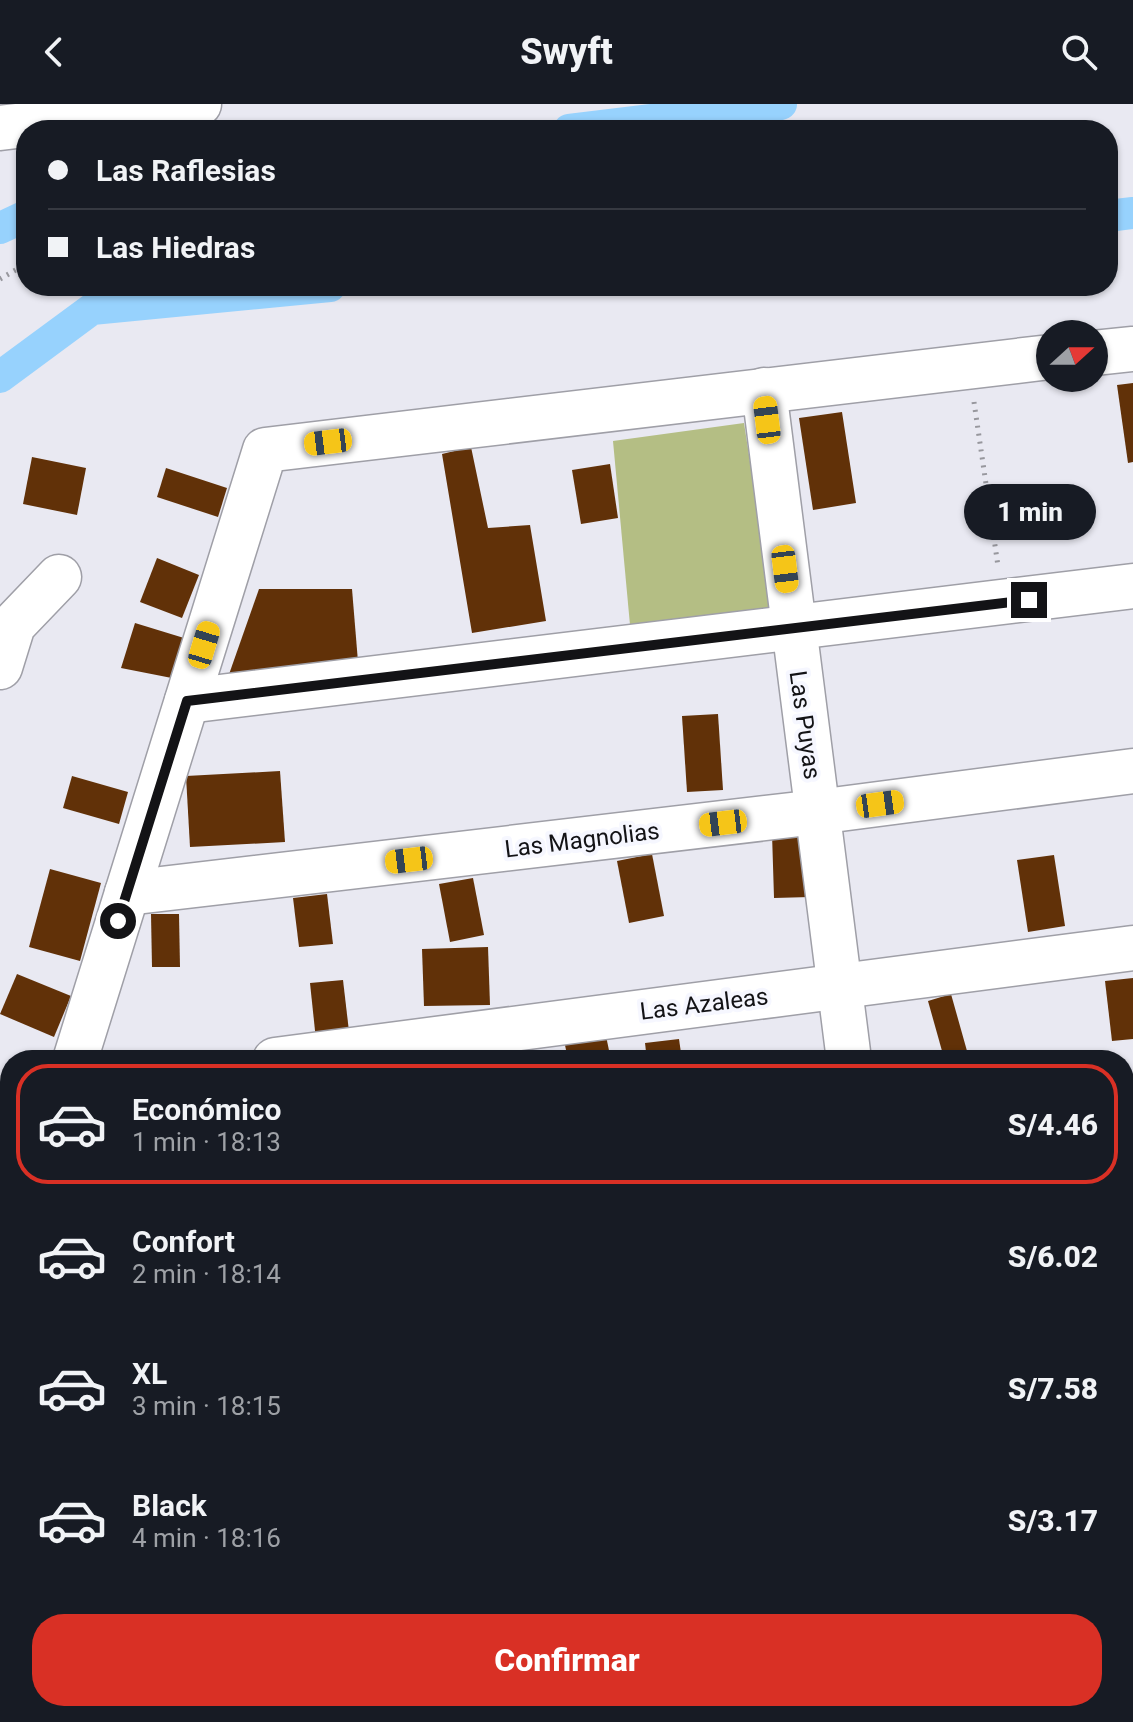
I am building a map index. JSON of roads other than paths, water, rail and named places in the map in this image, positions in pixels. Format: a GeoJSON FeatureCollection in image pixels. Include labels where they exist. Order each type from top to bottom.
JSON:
{"type":"FeatureCollection","features":[{"type":"Feature","properties":{"kind":"street"},"geometry":{"type":"LineString","coordinates":[[66,120],[199,104]]}},
{"type":"Feature","properties":{"kind":"street"},"geometry":{"type":"LineString","coordinates":[[1108,352],[1133,349]]}},
{"type":"Feature","properties":{"kind":"street"},"geometry":{"type":"LineString","coordinates":[[78,1050],[265,450],[1036,359]]}},
{"type":"Feature","properties":{"kind":"street","name":"Las Puyas"},"geometry":{"type":"LineString","coordinates":[[764,390],[848,1050]]}},
{"type":"Feature","properties":{"kind":"street"},"geometry":{"type":"LineString","coordinates":[[0,667],[13,625],[59,577]]}},
{"type":"Feature","properties":{"kind":"street"},"geometry":{"type":"LineString","coordinates":[[187,701],[1133,586]]}},
{"type":"Feature","properties":{"kind":"street","name":"Las Magnolias"},"geometry":{"type":"LineString","coordinates":[[127,893],[817,812],[1133,771]]}},
{"type":"Feature","properties":{"kind":"street","name":"Las Azaleas"},"geometry":{"type":"LineString","coordinates":[[351,1050],[1133,948]]}},
{"type":"Feature","properties":{"kind":"waterway"},"geometry":{"type":"LineString","coordinates":[[651,120],[781,104]]}},
{"type":"Feature","properties":{"kind":"waterway"},"geometry":{"type":"LineString","coordinates":[[1118,215],[1133,213]]}},
{"type":"Feature","properties":{"kind":"waterway"},"geometry":{"type":"LineString","coordinates":[[0,228],[16,221]]}},
{"type":"Feature","properties":{"kind":"waterway"},"geometry":{"type":"LineString","coordinates":[[0,377],[92,309],[227,296]]}}]}
